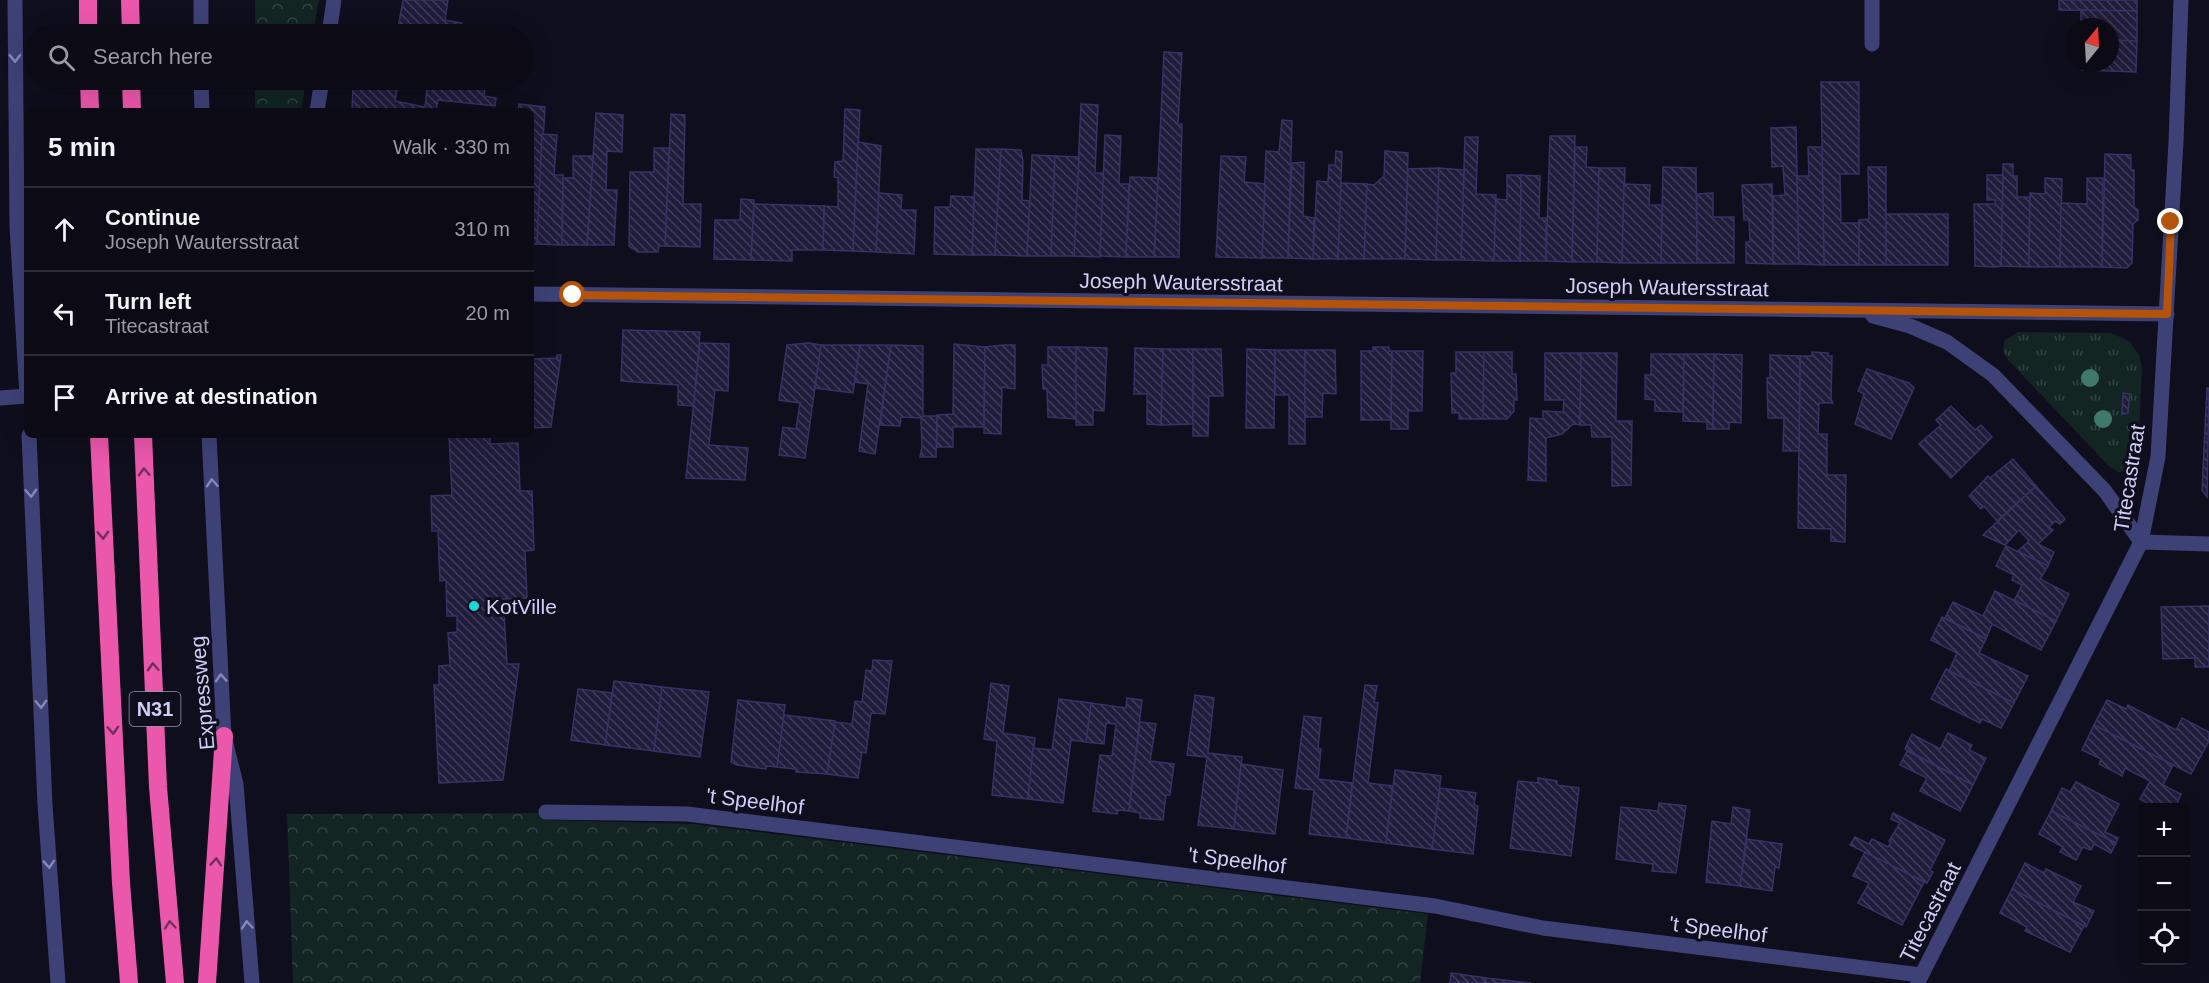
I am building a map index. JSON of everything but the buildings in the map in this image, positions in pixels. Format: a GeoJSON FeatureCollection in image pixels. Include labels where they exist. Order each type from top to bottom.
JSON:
{"type":"FeatureCollection","features":[{"type":"Feature","properties":{"kind":"highway"},"geometry":{"type":"LineString","coordinates":[[88,0],[88,24]]}},
{"type":"Feature","properties":{"kind":"highway"},"geometry":{"type":"LineString","coordinates":[[130,0],[131,24]]}},
{"type":"Feature","properties":{"kind":"highway"},"geometry":{"type":"LineString","coordinates":[[89,90],[90,108]]}},
{"type":"Feature","properties":{"kind":"highway"},"geometry":{"type":"LineString","coordinates":[[131,90],[132,108]]}},
{"type":"Feature","properties":{"kind":"highway","name":"N31"},"geometry":{"type":"LineString","coordinates":[[99,438],[121,883],[129,983]]}},
{"type":"Feature","properties":{"kind":"highway","name":"N31"},"geometry":{"type":"LineString","coordinates":[[142,438],[158,787],[175,983]]}},
{"type":"Feature","properties":{"kind":"highway"},"geometry":{"type":"LineString","coordinates":[[207,983],[224,736]]}},
{"type":"Feature","properties":{"kind":"street"},"geometry":{"type":"LineString","coordinates":[[15,0],[17,226],[24,345]]}},
{"type":"Feature","properties":{"kind":"street"},"geometry":{"type":"LineString","coordinates":[[201,0],[201,24]]}},
{"type":"Feature","properties":{"kind":"street"},"geometry":{"type":"LineString","coordinates":[[330,24],[334,0]]}},
{"type":"Feature","properties":{"kind":"street"},"geometry":{"type":"LineString","coordinates":[[1872,0],[1872,44]]}},
{"type":"Feature","properties":{"kind":"street","name":"Titecastraat"},"geometry":{"type":"LineString","coordinates":[[1919,979],[2141,542],[2158,457],[2167,314],[2181,0]]}},
{"type":"Feature","properties":{"kind":"street"},"geometry":{"type":"LineString","coordinates":[[201,90],[202,108]]}},
{"type":"Feature","properties":{"kind":"street"},"geometry":{"type":"LineString","coordinates":[[317,108],[320,90]]}},
{"type":"Feature","properties":{"kind":"street","name":"Joseph Wautersstraat"},"geometry":{"type":"LineString","coordinates":[[534,294],[2167,314]]}},
{"type":"Feature","properties":{"kind":"street","name":"Joseph Wautersstraat"},"geometry":{"type":"LineString","coordinates":[[1831,310],[1874,316],[1910,326],[1947,342],[1976,362],[2011,392],[2105,491],[2141,542]]}},
{"type":"Feature","properties":{"kind":"street"},"geometry":{"type":"LineString","coordinates":[[0,398],[24,396]]}},
{"type":"Feature","properties":{"kind":"street"},"geometry":{"type":"LineString","coordinates":[[29,438],[45,805],[58,983]]}},
{"type":"Feature","properties":{"kind":"street","name":"Expressweg"},"geometry":{"type":"LineString","coordinates":[[209,438],[224,736],[236,784],[252,983]]}},
{"type":"Feature","properties":{"kind":"street"},"geometry":{"type":"LineString","coordinates":[[2141,542],[2209,544]]}},
{"type":"Feature","properties":{"kind":"street","name":"'t Speelhof"},"geometry":{"type":"LineString","coordinates":[[546,812],[698,815],[1435,906],[1543,928],[1919,979]]}},
{"type":"Feature","properties":{"kind":"green space"},"geometry":{"type":"Polygon","coordinates":[[[255,0],[319,0],[315,24],[255,24],[255,0]]]}},
{"type":"Feature","properties":{"kind":"green space"},"geometry":{"type":"Polygon","coordinates":[[[255,90],[304,90],[301,108],[255,108],[255,90]]]}},
{"type":"Feature","properties":{"kind":"green space"},"geometry":{"type":"Polygon","coordinates":[[[2018,332],[2111,333],[2129,341],[2139,355],[2142,368],[2138,457],[2130,470],[2119,472],[2110,467],[2008,360],[2003,350],[2005,340],[2018,332]]]}},
{"type":"Feature","properties":{"kind":"green space"},"geometry":{"type":"Polygon","coordinates":[[[545,813],[545,820],[693,824],[1428,914],[1420,983],[293,983],[287,814],[545,813]]]}},
{"type":"Feature","properties":{"kind":"place","name":"KotVille"},"geometry":{"type":"Point","coordinates":[474,606]}},
{"type":"Feature","properties":{"kind":"route"},"geometry":{"type":"LineString","coordinates":[[573,295],[2167,314],[2171,222]]}}]}
